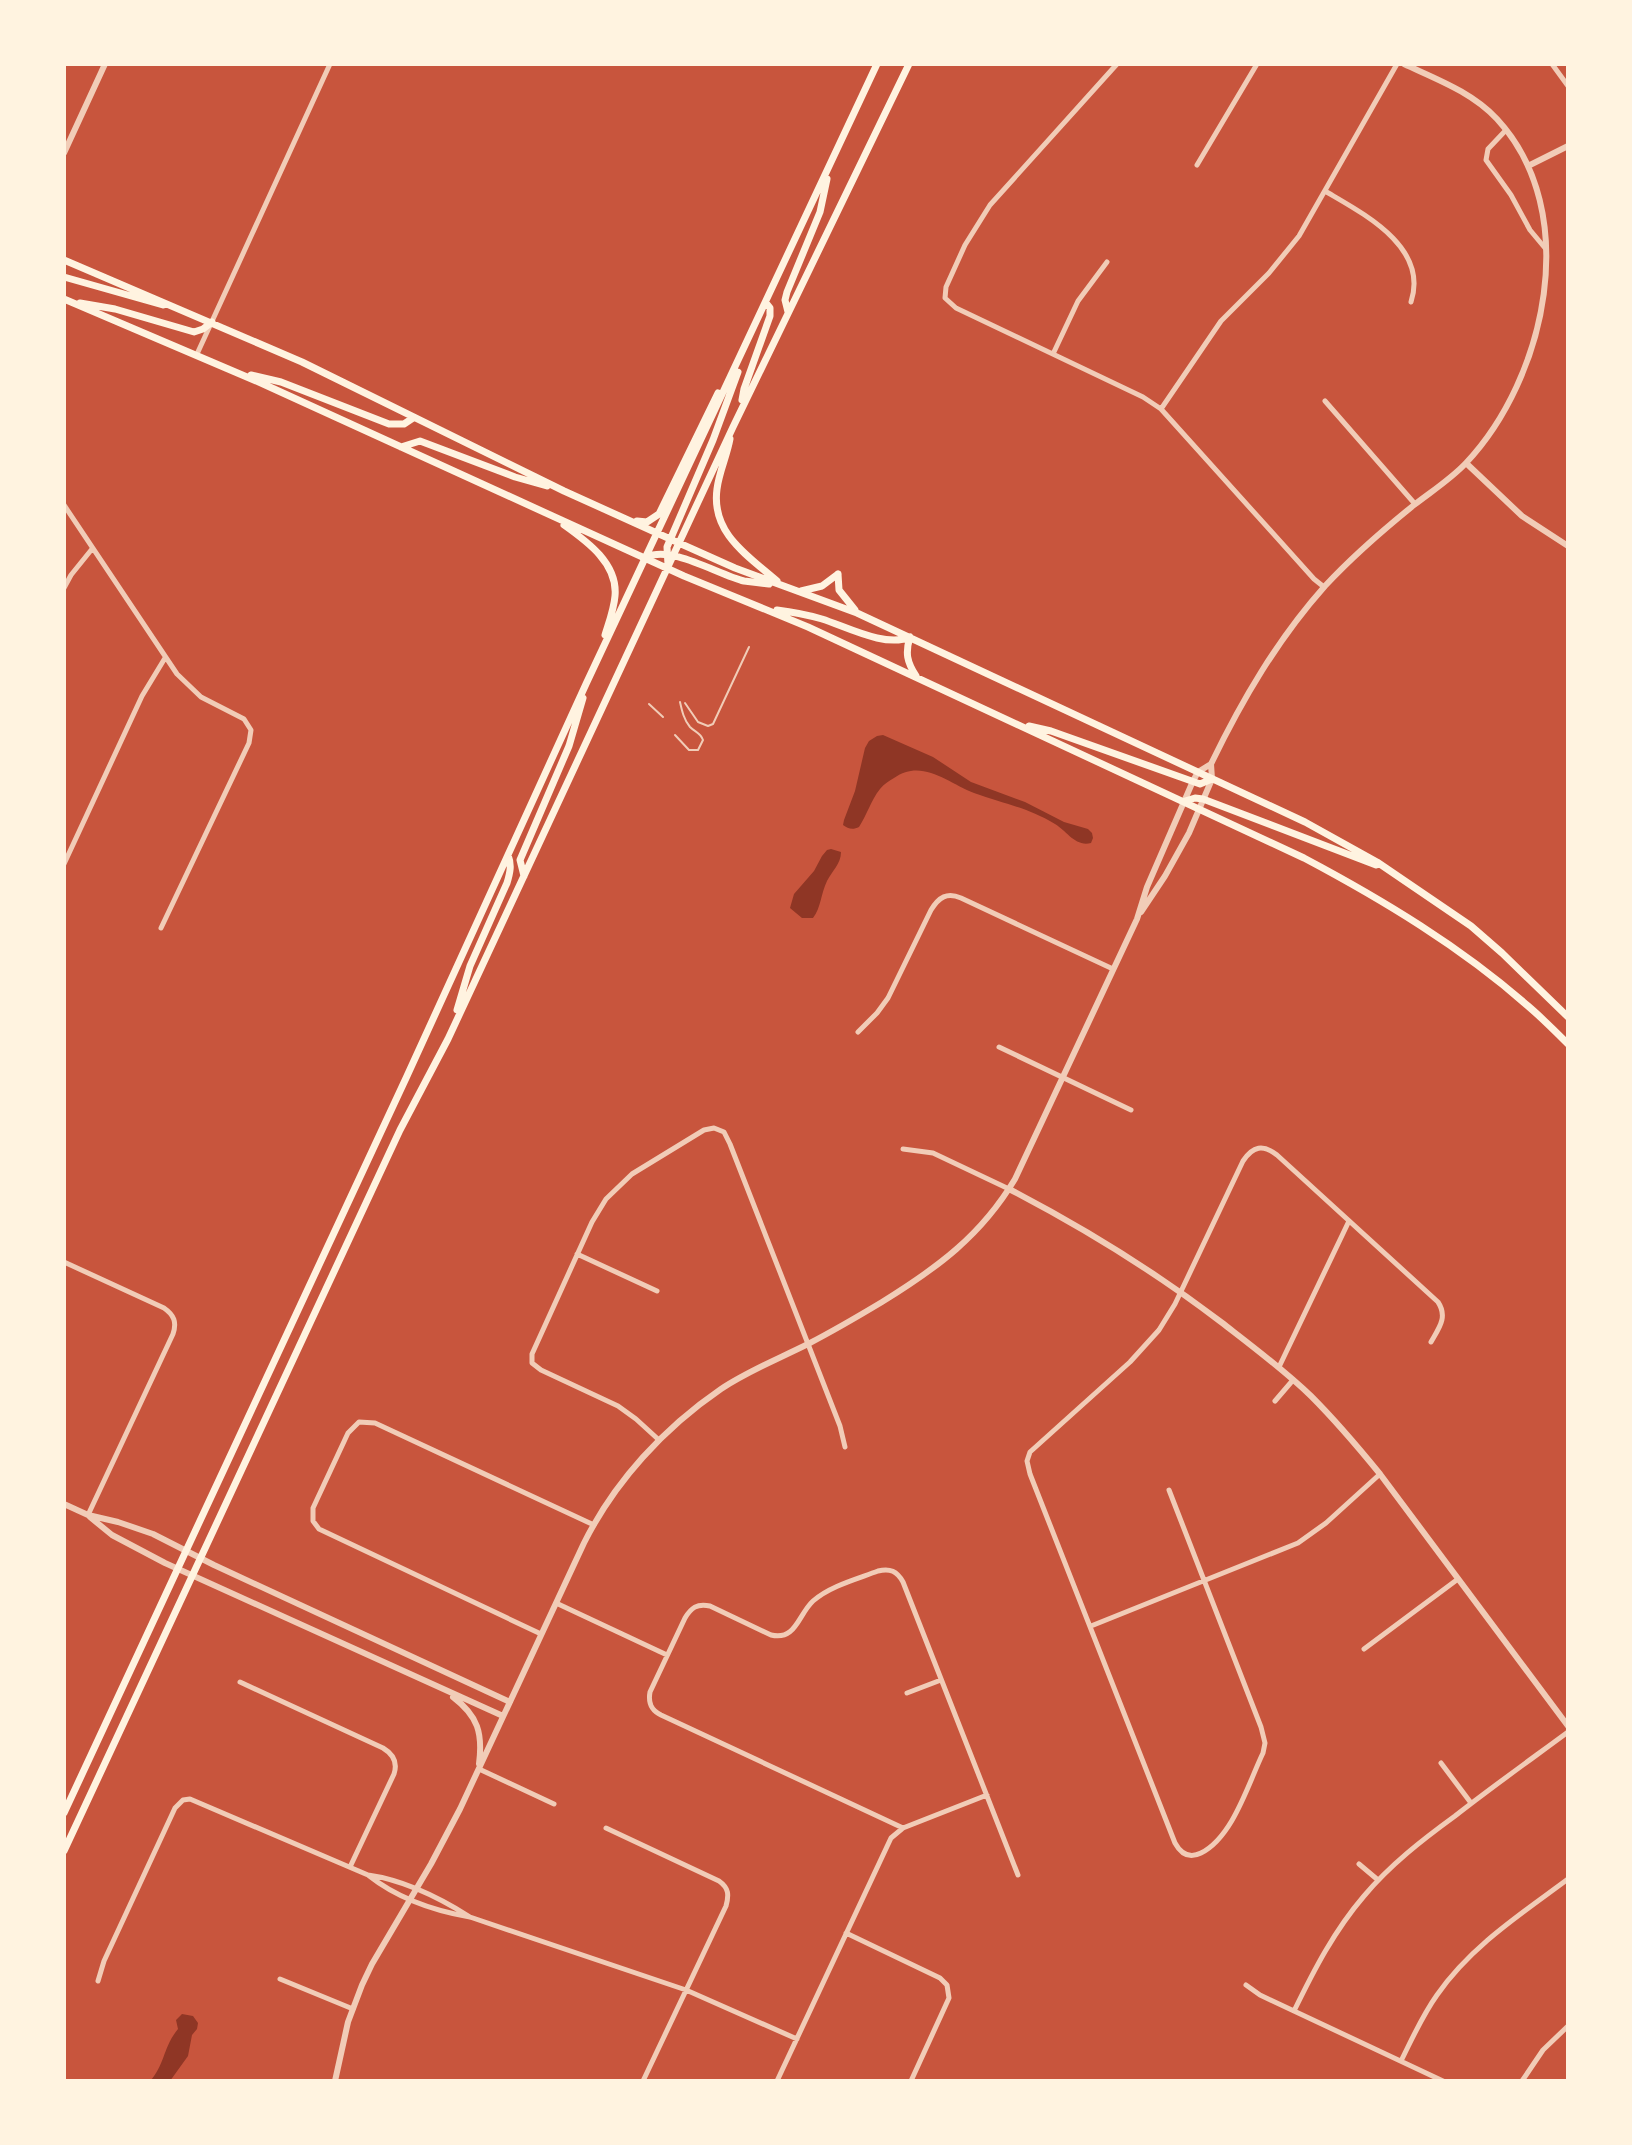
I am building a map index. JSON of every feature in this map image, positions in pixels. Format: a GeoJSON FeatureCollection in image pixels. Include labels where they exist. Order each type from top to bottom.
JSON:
{"type":"FeatureCollection","features":[{"type":"Feature","properties":{"kind":"main road"},"geometry":{"type":"LineString","coordinates":[[64,1813],[586,684],[877,64]]}},
{"type":"Feature","properties":{"kind":"main road"},"geometry":{"type":"LineString","coordinates":[[901,82],[902,64]]}},
{"type":"Feature","properties":{"kind":"main road"},"geometry":{"type":"LineString","coordinates":[[670,555],[679,543],[909,64]]}},
{"type":"Feature","properties":{"kind":"main road"},"geometry":{"type":"LineString","coordinates":[[788,312],[787,292],[820,212],[831,162]]}},
{"type":"Feature","properties":{"kind":"main road"},"geometry":{"type":"LineString","coordinates":[[64,260],[302,362],[564,491],[735,568],[857,613],[910,637],[1305,822],[1389,870],[1471,926],[1514,963],[1568,1017]]}},
{"type":"Feature","properties":{"kind":"main road"},"geometry":{"type":"LineString","coordinates":[[64,277],[181,309]]}},
{"type":"Feature","properties":{"kind":"main road"},"geometry":{"type":"LineString","coordinates":[[64,299],[197,354],[645,558],[916,676],[1317,865],[1425,928],[1458,951],[1528,1005],[1568,1044]]}},
{"type":"Feature","properties":{"kind":"main road"},"geometry":{"type":"LineString","coordinates":[[73,303],[115,309],[194,332],[212,322]]}},
{"type":"Feature","properties":{"kind":"main road"},"geometry":{"type":"LineString","coordinates":[[741,411],[744,389],[770,316],[766,303]]}},
{"type":"Feature","properties":{"kind":"main road"},"geometry":{"type":"LineString","coordinates":[[629,519],[647,522],[659,514],[725,380],[747,343]]}},
{"type":"Feature","properties":{"kind":"main road"},"geometry":{"type":"LineString","coordinates":[[64,1851],[400,1130],[448,1039],[668,568],[670,539],[727,404],[747,343]]}},
{"type":"Feature","properties":{"kind":"main road"},"geometry":{"type":"LineString","coordinates":[[242,374],[281,382],[393,425],[409,423],[413,418]]}},
{"type":"Feature","properties":{"kind":"main road"},"geometry":{"type":"LineString","coordinates":[[733,427],[717,490],[719,518],[723,529],[740,550],[781,585]]}},
{"type":"Feature","properties":{"kind":"main road"},"geometry":{"type":"LineString","coordinates":[[401,447],[420,441],[515,477],[564,491]]}},
{"type":"Feature","properties":{"kind":"main road"},"geometry":{"type":"LineString","coordinates":[[546,512],[587,541],[609,567],[616,593],[598,659]]}},
{"type":"Feature","properties":{"kind":"main road"},"geometry":{"type":"LineString","coordinates":[[645,558],[654,554],[670,555],[744,581],[781,585]]}},
{"type":"Feature","properties":{"kind":"main road"},"geometry":{"type":"LineString","coordinates":[[799,592],[822,586],[838,574],[839,590],[857,613]]}},
{"type":"Feature","properties":{"kind":"main road"},"geometry":{"type":"LineString","coordinates":[[763,608],[819,618],[885,640],[900,641],[910,637]]}},
{"type":"Feature","properties":{"kind":"main road"},"geometry":{"type":"LineString","coordinates":[[910,637],[906,656],[916,676]]}},
{"type":"Feature","properties":{"kind":"main road"},"geometry":{"type":"LineString","coordinates":[[524,876],[520,860],[569,746],[580,715],[586,684]]}},
{"type":"Feature","properties":{"kind":"main road"},"geometry":{"type":"LineString","coordinates":[[1018,724],[1051,731],[1200,784],[1212,779]]}},
{"type":"Feature","properties":{"kind":"main road"},"geometry":{"type":"LineString","coordinates":[[1184,801],[1203,799],[1389,870]]}},
{"type":"Feature","properties":{"kind":"main road"},"geometry":{"type":"LineString","coordinates":[[448,1039],[470,966],[509,879],[511,862],[508,855]]}},
{"type":"Feature","properties":{"kind":"street"},"geometry":{"type":"LineString","coordinates":[[64,153],[105,64]]}},
{"type":"Feature","properties":{"kind":"street"},"geometry":{"type":"LineString","coordinates":[[197,354],[330,64]]}},
{"type":"Feature","properties":{"kind":"street"},"geometry":{"type":"LineString","coordinates":[[1117,64],[990,205],[970,236],[945,293],[947,302],[1143,397],[1161,409],[1324,587]]}},
{"type":"Feature","properties":{"kind":"street"},"geometry":{"type":"LineString","coordinates":[[1197,165],[1257,64]]}},
{"type":"Feature","properties":{"kind":"street"},"geometry":{"type":"LineString","coordinates":[[1161,409],[1221,321],[1269,273],[1308,223],[1397,64]]}},
{"type":"Feature","properties":{"kind":"street"},"geometry":{"type":"LineString","coordinates":[[335,2081],[353,2009],[372,1964],[444,1839],[594,1525],[623,1482],[659,1440],[721,1389],[809,1344],[916,1281],[946,1260],[973,1235],[1009,1189],[1137,919],[1165,876],[1199,808],[1212,779],[1211,764],[1263,667],[1324,587],[1364,548],[1466,463],[1501,419],[1526,369],[1540,319],[1546,249],[1540,204],[1528,166],[1506,130],[1491,113],[1471,97],[1404,64]]}},
{"type":"Feature","properties":{"kind":"street"},"geometry":{"type":"LineString","coordinates":[[1552,64],[1568,86]]}},
{"type":"Feature","properties":{"kind":"street"},"geometry":{"type":"LineString","coordinates":[[1506,130],[1488,149],[1486,160],[1511,195],[1530,230],[1546,249]]}},
{"type":"Feature","properties":{"kind":"street"},"geometry":{"type":"LineString","coordinates":[[1528,166],[1568,146]]}},
{"type":"Feature","properties":{"kind":"street"},"geometry":{"type":"LineString","coordinates":[[1325,191],[1372,220],[1398,245],[1416,280],[1411,302]]}},
{"type":"Feature","properties":{"kind":"street"},"geometry":{"type":"LineString","coordinates":[[1053,354],[1078,301],[1107,262]]}},
{"type":"Feature","properties":{"kind":"street"},"geometry":{"type":"LineString","coordinates":[[1325,401],[1415,504]]}},
{"type":"Feature","properties":{"kind":"street"},"geometry":{"type":"LineString","coordinates":[[1466,463],[1522,516],[1568,546]]}},
{"type":"Feature","properties":{"kind":"street"},"geometry":{"type":"LineString","coordinates":[[64,505],[182,680],[193,691],[244,719],[250,726],[249,743],[161,928]]}},
{"type":"Feature","properties":{"kind":"street"},"geometry":{"type":"LineString","coordinates":[[64,588],[92,549]]}},
{"type":"Feature","properties":{"kind":"street"},"geometry":{"type":"LineString","coordinates":[[64,864],[142,696],[165,658]]}},
{"type":"Feature","properties":{"kind":"street"},"geometry":{"type":"LineString","coordinates":[[1137,919],[1147,887],[1193,781],[1198,772],[1211,764]]}},
{"type":"Feature","properties":{"kind":"street"},"geometry":{"type":"LineString","coordinates":[[858,1032],[888,998],[931,910],[944,895],[961,898],[1113,969]]}},
{"type":"Feature","properties":{"kind":"street"},"geometry":{"type":"LineString","coordinates":[[999,1047],[1131,1110]]}},
{"type":"Feature","properties":{"kind":"street"},"geometry":{"type":"LineString","coordinates":[[659,1440],[618,1406],[541,1370],[532,1363],[533,1349],[599,1210],[615,1189],[624,1180],[704,1130],[714,1128],[724,1132],[730,1144],[809,1344],[845,1447]]}},
{"type":"Feature","properties":{"kind":"street"},"geometry":{"type":"LineString","coordinates":[[1169,1490],[1265,1743],[1230,1825],[1217,1841],[1192,1856],[1182,1853],[1175,1843],[1032,1481],[1027,1461],[1034,1446],[1140,1352],[1167,1319],[1243,1161],[1257,1147],[1266,1148],[1277,1155],[1438,1302],[1444,1318],[1431,1342]]}},
{"type":"Feature","properties":{"kind":"street"},"geometry":{"type":"LineString","coordinates":[[903,1149],[933,1153],[1080,1227],[1181,1292],[1279,1367],[1350,1438],[1380,1474],[1568,1729],[1411,1850],[1378,1880],[1331,1940],[1294,2011]]}},
{"type":"Feature","properties":{"kind":"street"},"geometry":{"type":"LineString","coordinates":[[1279,1367],[1349,1221]]}},
{"type":"Feature","properties":{"kind":"street"},"geometry":{"type":"LineString","coordinates":[[577,1254],[657,1291]]}},
{"type":"Feature","properties":{"kind":"street"},"geometry":{"type":"LineString","coordinates":[[65,1265],[164,1308],[173,1315],[175,1324],[88,1515]]}},
{"type":"Feature","properties":{"kind":"street"},"geometry":{"type":"LineString","coordinates":[[1275,1401],[1293,1380]]}},
{"type":"Feature","properties":{"kind":"street"},"geometry":{"type":"LineString","coordinates":[[541,1634],[324,1533],[313,1521],[313,1508],[348,1433],[359,1422],[375,1423],[594,1525]]}},
{"type":"Feature","properties":{"kind":"street"},"geometry":{"type":"LineString","coordinates":[[1091,1626],[1288,1548],[1308,1537],[1380,1474]]}},
{"type":"Feature","properties":{"kind":"street"},"geometry":{"type":"LineString","coordinates":[[64,1504],[88,1515],[153,1534],[510,1702]]}},
{"type":"Feature","properties":{"kind":"street"},"geometry":{"type":"LineString","coordinates":[[88,1515],[112,1535],[178,1570],[503,1716]]}},
{"type":"Feature","properties":{"kind":"street"},"geometry":{"type":"LineString","coordinates":[[903,1828],[661,1715],[650,1705],[650,1692],[685,1618],[694,1606],[710,1606],[781,1637],[793,1630],[808,1606],[823,1594],[878,1571],[892,1570],[903,1582],[1018,1875]]}},
{"type":"Feature","properties":{"kind":"street"},"geometry":{"type":"LineString","coordinates":[[1364,1649],[1458,1579]]}},
{"type":"Feature","properties":{"kind":"street"},"geometry":{"type":"LineString","coordinates":[[556,1603],[667,1655]]}},
{"type":"Feature","properties":{"kind":"street"},"geometry":{"type":"LineString","coordinates":[[907,1693],[941,1680]]}},
{"type":"Feature","properties":{"kind":"street"},"geometry":{"type":"LineString","coordinates":[[240,1682],[383,1748],[394,1758],[394,1774],[350,1867]]}},
{"type":"Feature","properties":{"kind":"street"},"geometry":{"type":"LineString","coordinates":[[447,1692],[469,1710],[476,1722],[481,1743],[479,1769]]}},
{"type":"Feature","properties":{"kind":"street"},"geometry":{"type":"LineString","coordinates":[[1441,1763],[1471,1803]]}},
{"type":"Feature","properties":{"kind":"street"},"geometry":{"type":"LineString","coordinates":[[479,1769],[554,1804]]}},
{"type":"Feature","properties":{"kind":"street"},"geometry":{"type":"LineString","coordinates":[[777,2081],[887,1844],[903,1828],[987,1795]]}},
{"type":"Feature","properties":{"kind":"street"},"geometry":{"type":"LineString","coordinates":[[98,1981],[104,1961],[175,1808],[183,1800],[193,1800],[368,1875],[385,1888],[446,1913],[470,1917],[686,1990],[797,2039]]}},
{"type":"Feature","properties":{"kind":"street"},"geometry":{"type":"LineString","coordinates":[[606,1828],[719,1881],[727,1889],[726,1906],[643,2081]]}},
{"type":"Feature","properties":{"kind":"street"},"geometry":{"type":"LineString","coordinates":[[1359,1864],[1378,1880]]}},
{"type":"Feature","properties":{"kind":"street"},"geometry":{"type":"LineString","coordinates":[[368,1875],[387,1878],[451,1905],[470,1917]]}},
{"type":"Feature","properties":{"kind":"street"},"geometry":{"type":"LineString","coordinates":[[1401,2061],[1428,2008],[1464,1962],[1504,1926],[1568,1879]]}},
{"type":"Feature","properties":{"kind":"street"},"geometry":{"type":"LineString","coordinates":[[846,1933],[940,1978],[947,1985],[949,1998],[911,2081]]}},
{"type":"Feature","properties":{"kind":"street"},"geometry":{"type":"LineString","coordinates":[[280,1979],[353,2009]]}},
{"type":"Feature","properties":{"kind":"street"},"geometry":{"type":"LineString","coordinates":[[1246,1985],[1260,1995],[1443,2081]]}},
{"type":"Feature","properties":{"kind":"street"},"geometry":{"type":"LineString","coordinates":[[1522,2081],[1543,2050],[1568,2026]]}},
{"type":"Feature","properties":{"kind":"lane"},"geometry":{"type":"LineString","coordinates":[[685,703],[698,722],[708,726],[713,724],[749,647]]}},
{"type":"Feature","properties":{"kind":"lane"},"geometry":{"type":"LineString","coordinates":[[675,735],[689,750],[698,750],[703,738],[688,724],[680,702]]}},
{"type":"Feature","properties":{"kind":"lane"},"geometry":{"type":"LineString","coordinates":[[649,704],[663,717]]}},
{"type":"Feature","properties":{"kind":"shaded area"},"geometry":{"type":"Polygon","coordinates":[[[883,735],[933,757],[971,782],[1025,802],[1064,822],[1088,829],[1092,833],[1091,843],[1076,841],[1055,824],[1035,814],[974,793],[935,774],[915,770],[904,772],[880,789],[859,827],[853,829],[843,825],[865,748],[869,741],[883,735]]]}},
{"type":"Feature","properties":{"kind":"shaded area"},"geometry":{"type":"Polygon","coordinates":[[[831,849],[841,852],[840,860],[827,881],[816,914],[813,918],[802,918],[790,908],[794,894],[814,871],[822,856],[831,849]]]}},
{"type":"Feature","properties":{"kind":"shaded area"},"geometry":{"type":"Polygon","coordinates":[[[182,2014],[193,2016],[198,2023],[188,2056],[170,2081],[150,2081],[159,2069],[169,2042],[178,2029],[176,2020],[182,2014]]]}}]}
